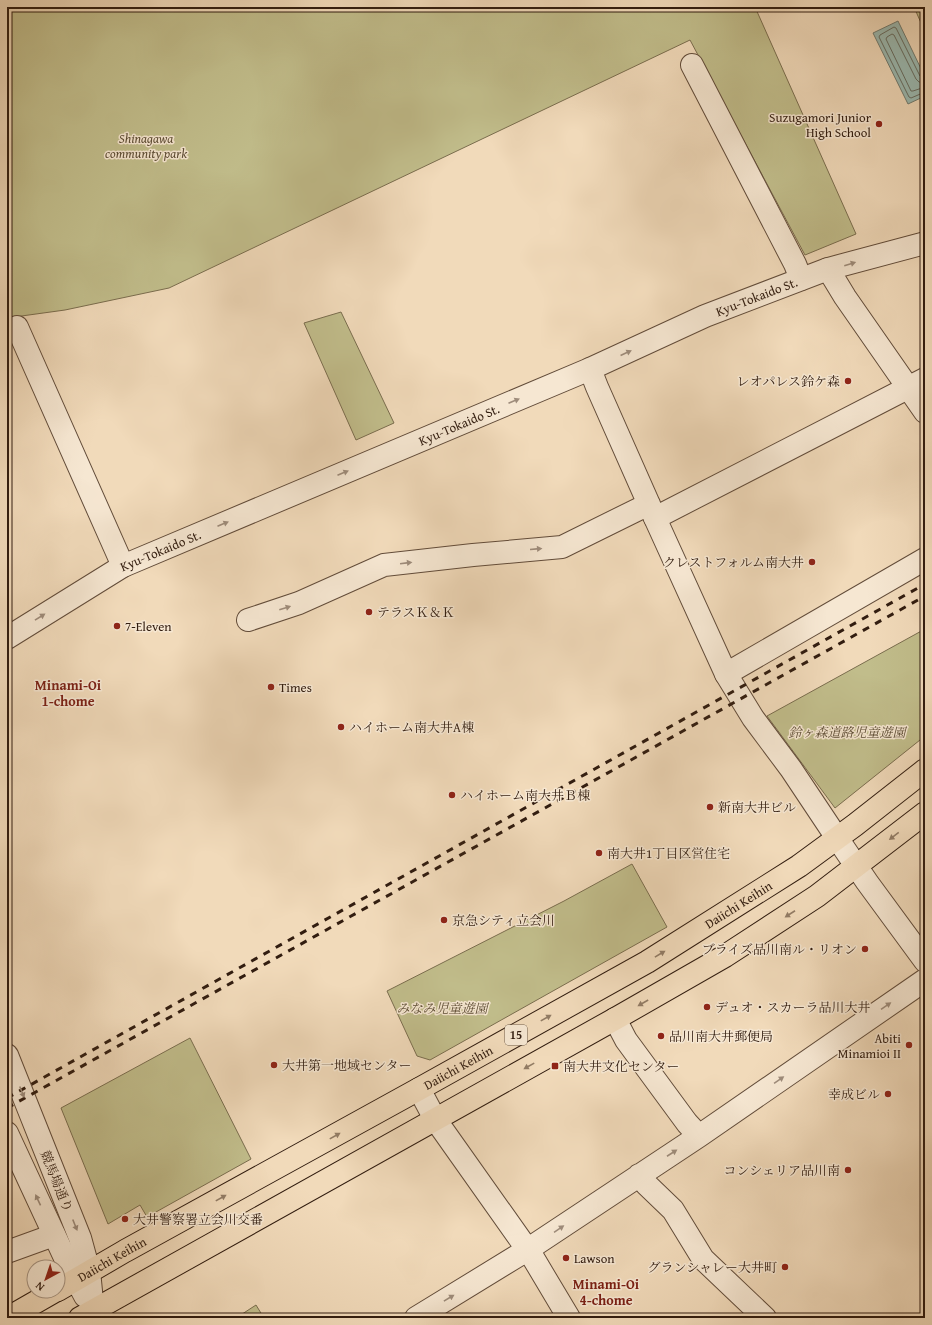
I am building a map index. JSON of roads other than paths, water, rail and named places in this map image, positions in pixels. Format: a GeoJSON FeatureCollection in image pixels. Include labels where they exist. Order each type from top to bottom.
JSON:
{"type":"FeatureCollection","features":[{"type":"Feature","properties":{"kind":"highway","name":"Daiichi Keihin"},"geometry":{"type":"LineString","coordinates":[[74,1280],[647,962],[792,870],[837,838],[925,770]]}},
{"type":"Feature","properties":{"kind":"highway"},"geometry":{"type":"LineString","coordinates":[[90,1316],[435,1119],[725,956],[818,896],[925,812]]}},
{"type":"Feature","properties":{"kind":"highway"},"geometry":{"type":"LineString","coordinates":[[8,1318],[41,1299]]}},
{"type":"Feature","properties":{"kind":"street"},"geometry":{"type":"LineString","coordinates":[[692,65],[801,279]]}},
{"type":"Feature","properties":{"kind":"street","name":"Kyu-Tokaido St."},"geometry":{"type":"LineString","coordinates":[[7,638],[123,566],[590,369],[705,316],[828,269],[925,243]]}},
{"type":"Feature","properties":{"kind":"street"},"geometry":{"type":"LineString","coordinates":[[828,269],[845,297],[916,384],[925,412]]}},
{"type":"Feature","properties":{"kind":"street"},"geometry":{"type":"LineString","coordinates":[[17,327],[123,566]]}},
{"type":"Feature","properties":{"kind":"street"},"geometry":{"type":"LineString","coordinates":[[590,369],[652,511],[726,674],[753,718],[791,769],[856,866],[925,962]]}},
{"type":"Feature","properties":{"kind":"street"},"geometry":{"type":"LineString","coordinates":[[248,620],[299,603],[384,565],[562,547],[652,511],[916,384]]}},
{"type":"Feature","properties":{"kind":"street"},"geometry":{"type":"LineString","coordinates":[[726,674],[925,558]]}},
{"type":"Feature","properties":{"kind":"street"},"geometry":{"type":"LineString","coordinates":[[416,1318],[527,1250],[699,1136],[925,980]]}},
{"type":"Feature","properties":{"kind":"street"},"geometry":{"type":"LineString","coordinates":[[615,1019],[631,1046],[687,1124],[699,1136]]}},
{"type":"Feature","properties":{"kind":"street","name":"競馬場通り"},"geometry":{"type":"LineString","coordinates":[[7,1055],[80,1238],[74,1280]]}},
{"type":"Feature","properties":{"kind":"street"},"geometry":{"type":"LineString","coordinates":[[419,1089],[435,1119],[527,1250],[569,1318]]}},
{"type":"Feature","properties":{"kind":"street","name":"競馬場通り"},"geometry":{"type":"LineString","coordinates":[[7,1133],[74,1280]]}},
{"type":"Feature","properties":{"kind":"street"},"geometry":{"type":"LineString","coordinates":[[639,1175],[646,1184],[673,1210],[703,1259],[764,1318]]}},
{"type":"Feature","properties":{"kind":"street"},"geometry":{"type":"LineString","coordinates":[[7,1252],[54,1235]]}},
{"type":"Feature","properties":{"kind":"street"},"geometry":{"type":"LineString","coordinates":[[74,1280],[90,1316]]}},
{"type":"Feature","properties":{"kind":"water"},"geometry":{"type":"Polygon","coordinates":[[[898,21],[925,77],[925,96],[908,104],[873,33],[898,21]]]}},
{"type":"Feature","properties":{"kind":"railway"},"geometry":{"type":"LineString","coordinates":[[7,1098],[925,584]]}},
{"type":"Feature","properties":{"kind":"railway"},"geometry":{"type":"LineString","coordinates":[[7,1108],[925,596]]}},
{"type":"Feature","properties":{"kind":"place","name":"Suzugamori Junior High School"},"geometry":{"type":"Point","coordinates":[879,124]}},
{"type":"Feature","properties":{"kind":"place","name":"レオパレス鈴ケ森"},"geometry":{"type":"Point","coordinates":[848,381]}},
{"type":"Feature","properties":{"kind":"place","name":"クレストフォルム南大井"},"geometry":{"type":"Point","coordinates":[812,562]}},
{"type":"Feature","properties":{"kind":"place","name":"テラスＫ＆Ｋ"},"geometry":{"type":"Point","coordinates":[369,612]}},
{"type":"Feature","properties":{"kind":"place","name":"7-Eleven"},"geometry":{"type":"Point","coordinates":[117,626]}},
{"type":"Feature","properties":{"kind":"place","name":"Times"},"geometry":{"type":"Point","coordinates":[271,687]}},
{"type":"Feature","properties":{"kind":"place","name":"ハイホーム南大井A棟"},"geometry":{"type":"Point","coordinates":[341,727]}},
{"type":"Feature","properties":{"kind":"place","name":"ハイホーム南大井Ｂ棟"},"geometry":{"type":"Point","coordinates":[452,795]}},
{"type":"Feature","properties":{"kind":"place","name":"新南大井ビル"},"geometry":{"type":"Point","coordinates":[710,807]}},
{"type":"Feature","properties":{"kind":"place","name":"南大井1丁目区営住宅"},"geometry":{"type":"Point","coordinates":[599,853]}},
{"type":"Feature","properties":{"kind":"place","name":"京急シティ立会川"},"geometry":{"type":"Point","coordinates":[444,920]}},
{"type":"Feature","properties":{"kind":"place","name":"ブライズ品川南ル・リオン"},"geometry":{"type":"Point","coordinates":[865,949]}},
{"type":"Feature","properties":{"kind":"place","name":"デュオ・スカーラ品川大井"},"geometry":{"type":"Point","coordinates":[707,1007]}},
{"type":"Feature","properties":{"kind":"place","name":"品川南大井郵便局"},"geometry":{"type":"Point","coordinates":[661,1036]}},
{"type":"Feature","properties":{"kind":"place","name":"Abiti Minamioi II"},"geometry":{"type":"Point","coordinates":[909,1045]}},
{"type":"Feature","properties":{"kind":"place","name":"大井第一地域センター"},"geometry":{"type":"Point","coordinates":[274,1065]}},
{"type":"Feature","properties":{"kind":"place","name":"南大井文化センター"},"geometry":{"type":"Point","coordinates":[555,1066]}},
{"type":"Feature","properties":{"kind":"place","name":"幸成ビル"},"geometry":{"type":"Point","coordinates":[888,1094]}},
{"type":"Feature","properties":{"kind":"place","name":"コンシェリア品川南"},"geometry":{"type":"Point","coordinates":[848,1170]}},
{"type":"Feature","properties":{"kind":"place","name":"大井警察署立会川交番"},"geometry":{"type":"Point","coordinates":[125,1219]}},
{"type":"Feature","properties":{"kind":"place","name":"Lawson"},"geometry":{"type":"Point","coordinates":[566,1258]}},
{"type":"Feature","properties":{"kind":"place","name":"グランシャレー大井町"},"geometry":{"type":"Point","coordinates":[785,1267]}},
{"type":"Feature","properties":{"kind":"district","name":"Minami-Oi 1-chome"},"geometry":{"type":"Point","coordinates":[68,694]}},
{"type":"Feature","properties":{"kind":"district","name":"Minami-Oi 4-chome"},"geometry":{"type":"Point","coordinates":[606,1292]}},
{"type":"Feature","properties":{"kind":"park label","name":"Shinagawa community park"},"geometry":{"type":"Point","coordinates":[146,146]}},
{"type":"Feature","properties":{"kind":"park label","name":"鈴ヶ森道路児童遊園"},"geometry":{"type":"Point","coordinates":[847,732]}},
{"type":"Feature","properties":{"kind":"park label","name":"みなみ児童遊園"},"geometry":{"type":"Point","coordinates":[442,1008]}}]}
